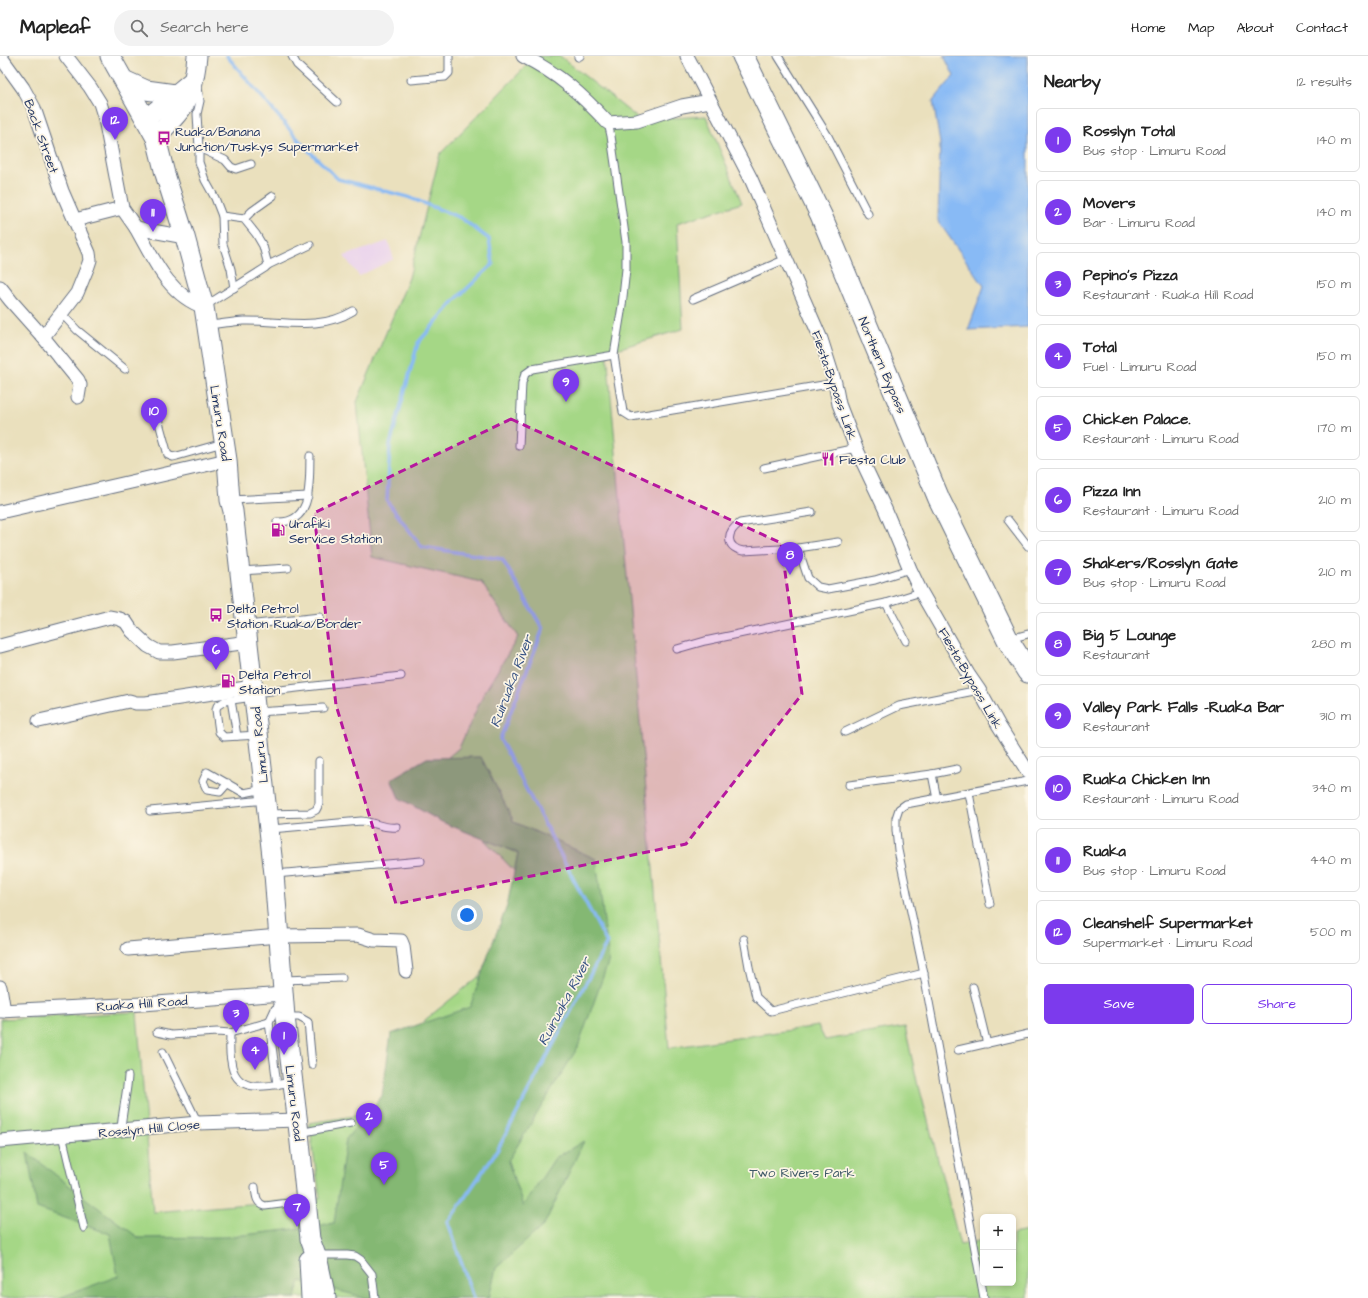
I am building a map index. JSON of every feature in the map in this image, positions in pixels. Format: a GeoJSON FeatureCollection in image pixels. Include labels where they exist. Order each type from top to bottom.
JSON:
{"type":"FeatureCollection","features":[{"type":"Feature","properties":{"kind":"main road","name":"Limuru Road"},"geometry":{"type":"LineString","coordinates":[[110,56],[156,138],[165,174],[185,237],[205,316],[225,451],[230,500],[233,511],[248,633],[274,874],[279,936],[284,1084],[298,1127],[318,1298]]}},
{"type":"Feature","properties":{"kind":"main road","name":"Northern Bypass"},"geometry":{"type":"LineString","coordinates":[[743,56],[821,215],[939,499],[1008,640],[1028,672]]}},
{"type":"Feature","properties":{"kind":"main road"},"geometry":{"type":"LineString","coordinates":[[146,119],[175,94],[195,69]]}},
{"type":"Feature","properties":{"kind":"main road"},"geometry":{"type":"LineString","coordinates":[[156,138],[182,107],[190,94],[195,69]]}},
{"type":"Feature","properties":{"kind":"main road"},"geometry":{"type":"LineString","coordinates":[[124,80],[146,90],[175,94]]}},
{"type":"Feature","properties":{"kind":"main road","name":"Limuru Road"},"geometry":{"type":"LineString","coordinates":[[311,1298],[308,1248],[313,1247]]}},
{"type":"Feature","properties":{"kind":"main road","name":"Limuru Road"},"geometry":{"type":"LineString","coordinates":[[313,1247],[326,1298]]}},
{"type":"Feature","properties":{"kind":"street","name":"Back Street"},"geometry":{"type":"LineString","coordinates":[[0,56],[23,88],[34,108],[54,172],[89,253],[90,260],[78,293],[43,337]]}},
{"type":"Feature","properties":{"kind":"street"},"geometry":{"type":"LineString","coordinates":[[66,56],[90,86],[100,103],[105,119],[122,208],[136,228],[157,266],[170,284],[184,297],[195,304],[205,316]]}},
{"type":"Feature","properties":{"kind":"street"},"geometry":{"type":"LineString","coordinates":[[523,56],[543,66],[571,85],[608,122],[637,121],[682,106],[710,101]]}},
{"type":"Feature","properties":{"kind":"street","name":"Fiesta-Bypass Link"},"geometry":{"type":"LineString","coordinates":[[686,56],[751,179],[821,339],[839,404],[856,448],[885,509],[910,570],[968,674],[1028,772]]}},
{"type":"Feature","properties":{"kind":"street"},"geometry":{"type":"LineString","coordinates":[[75,220],[122,208]]}},
{"type":"Feature","properties":{"kind":"street"},"geometry":{"type":"LineString","coordinates":[[136,228],[185,237]]}},
{"type":"Feature","properties":{"kind":"street"},"geometry":{"type":"LineString","coordinates":[[0,287],[78,380],[80,385],[78,397]]}},
{"type":"Feature","properties":{"kind":"street"},"geometry":{"type":"LineString","coordinates":[[0,512],[225,451]]}},
{"type":"Feature","properties":{"kind":"street"},"geometry":{"type":"LineString","coordinates":[[0,646],[110,617],[126,622],[132,631],[148,646],[159,652],[173,652],[248,633]]}},
{"type":"Feature","properties":{"kind":"street"},"geometry":{"type":"LineString","coordinates":[[39,721],[129,701],[146,703],[254,697]]}},
{"type":"Feature","properties":{"kind":"street"},"geometry":{"type":"LineString","coordinates":[[128,949],[279,936],[358,935],[374,940],[401,941],[406,971]]}},
{"type":"Feature","properties":{"kind":"street"},"geometry":{"type":"LineString","coordinates":[[0,987],[2,1011]]}},
{"type":"Feature","properties":{"kind":"street","name":"Ruaka Hill Road"},"geometry":{"type":"LineString","coordinates":[[2,1011],[142,1004],[281,1003]]}},
{"type":"Feature","properties":{"kind":"street","name":"Rosslyn Hill Close"},"geometry":{"type":"LineString","coordinates":[[0,1141],[198,1123],[298,1127]]}},
{"type":"Feature","properties":{"kind":"lane"},"geometry":{"type":"LineString","coordinates":[[292,56],[297,65],[337,102]]}},
{"type":"Feature","properties":{"kind":"lane"},"geometry":{"type":"LineString","coordinates":[[411,80],[445,77],[449,73],[449,56]]}},
{"type":"Feature","properties":{"kind":"lane"},"geometry":{"type":"LineString","coordinates":[[778,56],[828,136],[868,214]]}},
{"type":"Feature","properties":{"kind":"lane"},"geometry":{"type":"LineString","coordinates":[[195,69],[200,101],[196,114],[199,162],[205,180],[215,198],[222,216],[223,244],[231,269],[234,288]]}},
{"type":"Feature","properties":{"kind":"lane"},"geometry":{"type":"LineString","coordinates":[[608,122],[626,242],[626,269],[614,355],[623,412],[632,417],[834,383]]}},
{"type":"Feature","properties":{"kind":"lane"},"geometry":{"type":"LineString","coordinates":[[199,148],[213,153],[224,160],[231,167],[236,169],[250,164]]}},
{"type":"Feature","properties":{"kind":"lane"},"geometry":{"type":"LineString","coordinates":[[244,219],[252,211],[273,196]]}},
{"type":"Feature","properties":{"kind":"lane"},"geometry":{"type":"LineString","coordinates":[[222,216],[244,219],[263,246],[268,265]]}},
{"type":"Feature","properties":{"kind":"lane"},"geometry":{"type":"LineString","coordinates":[[205,316],[234,288],[268,265],[310,245]]}},
{"type":"Feature","properties":{"kind":"lane"},"geometry":{"type":"LineString","coordinates":[[693,299],[786,259]]}},
{"type":"Feature","properties":{"kind":"lane"},"geometry":{"type":"LineString","coordinates":[[205,316],[287,324],[333,321],[353,311]]}},
{"type":"Feature","properties":{"kind":"lane"},"geometry":{"type":"LineString","coordinates":[[61,313],[77,330],[125,369]]}},
{"type":"Feature","properties":{"kind":"lane"},"geometry":{"type":"LineString","coordinates":[[519,446],[522,384],[525,374],[532,369],[614,355]]}},
{"type":"Feature","properties":{"kind":"lane"},"geometry":{"type":"LineString","coordinates":[[158,419],[168,455],[173,457],[225,451]]}},
{"type":"Feature","properties":{"kind":"lane"},"geometry":{"type":"LineString","coordinates":[[764,468],[856,448]]}},
{"type":"Feature","properties":{"kind":"lane"},"geometry":{"type":"LineString","coordinates":[[278,522],[290,521],[298,516],[306,504],[308,496],[310,456]]}},
{"type":"Feature","properties":{"kind":"lane"},"geometry":{"type":"LineString","coordinates":[[230,500],[308,496]]}},
{"type":"Feature","properties":{"kind":"lane"},"geometry":{"type":"LineString","coordinates":[[812,512],[740,523],[732,530],[729,539],[730,544],[733,548],[743,551],[798,548],[838,542]]}},
{"type":"Feature","properties":{"kind":"lane"},"geometry":{"type":"LineString","coordinates":[[1008,520],[1028,546]]}},
{"type":"Feature","properties":{"kind":"lane"},"geometry":{"type":"LineString","coordinates":[[798,548],[808,578],[818,587],[828,589],[875,580],[910,570]]}},
{"type":"Feature","properties":{"kind":"lane"},"geometry":{"type":"LineString","coordinates":[[240,571],[288,568]]}},
{"type":"Feature","properties":{"kind":"lane"},"geometry":{"type":"LineString","coordinates":[[677,649],[705,640],[886,603],[921,592]]}},
{"type":"Feature","properties":{"kind":"lane"},"geometry":{"type":"LineString","coordinates":[[886,603],[906,641]]}},
{"type":"Feature","properties":{"kind":"lane"},"geometry":{"type":"LineString","coordinates":[[248,633],[320,617]]}},
{"type":"Feature","properties":{"kind":"lane"},"geometry":{"type":"LineString","coordinates":[[1008,640],[1028,634]]}},
{"type":"Feature","properties":{"kind":"lane"},"geometry":{"type":"LineString","coordinates":[[258,736],[224,737],[219,732],[216,708],[225,701],[401,676]]}},
{"type":"Feature","properties":{"kind":"lane"},"geometry":{"type":"LineString","coordinates":[[845,732],[899,706],[979,690]]}},
{"type":"Feature","properties":{"kind":"lane"},"geometry":{"type":"LineString","coordinates":[[254,697],[323,708]]}},
{"type":"Feature","properties":{"kind":"lane"},"geometry":{"type":"LineString","coordinates":[[231,700],[237,736]]}},
{"type":"Feature","properties":{"kind":"lane"},"geometry":{"type":"LineString","coordinates":[[150,811],[266,808],[310,813],[316,810],[320,804],[319,761]]}},
{"type":"Feature","properties":{"kind":"lane"},"geometry":{"type":"LineString","coordinates":[[849,785],[932,774],[957,768]]}},
{"type":"Feature","properties":{"kind":"lane"},"geometry":{"type":"LineString","coordinates":[[932,774],[937,799]]}},
{"type":"Feature","properties":{"kind":"lane"},"geometry":{"type":"LineString","coordinates":[[984,1298],[924,973],[898,850],[896,818],[899,809],[906,804],[1028,781]]}},
{"type":"Feature","properties":{"kind":"lane"},"geometry":{"type":"LineString","coordinates":[[228,782],[266,808],[368,821],[390,828],[397,827]]}},
{"type":"Feature","properties":{"kind":"lane"},"geometry":{"type":"LineString","coordinates":[[969,792],[990,904]]}},
{"type":"Feature","properties":{"kind":"lane"},"geometry":{"type":"LineString","coordinates":[[274,874],[421,861]]}},
{"type":"Feature","properties":{"kind":"lane"},"geometry":{"type":"LineString","coordinates":[[744,939],[756,997],[771,1011],[924,973]]}},
{"type":"Feature","properties":{"kind":"lane"},"geometry":{"type":"LineString","coordinates":[[157,1032],[171,1035],[217,1032],[230,1033],[281,1003],[342,978]]}},
{"type":"Feature","properties":{"kind":"lane"},"geometry":{"type":"LineString","coordinates":[[973,987],[987,1044]]}},
{"type":"Feature","properties":{"kind":"lane"},"geometry":{"type":"LineString","coordinates":[[281,1003],[308,1022],[312,1065]]}},
{"type":"Feature","properties":{"kind":"lane"},"geometry":{"type":"LineString","coordinates":[[230,1033],[230,1062],[234,1073],[240,1081],[255,1087],[284,1084]]}},
{"type":"Feature","properties":{"kind":"lane"},"geometry":{"type":"LineString","coordinates":[[958,1050],[1028,1034]]}},
{"type":"Feature","properties":{"kind":"lane"},"geometry":{"type":"LineString","coordinates":[[163,1052],[198,1123]]}},
{"type":"Feature","properties":{"kind":"lane"},"geometry":{"type":"LineString","coordinates":[[121,1130],[128,1076]]}},
{"type":"Feature","properties":{"kind":"lane"},"geometry":{"type":"LineString","coordinates":[[298,1127],[351,1123]]}},
{"type":"Feature","properties":{"kind":"lane"},"geometry":{"type":"LineString","coordinates":[[62,1136],[84,1228]]}},
{"type":"Feature","properties":{"kind":"lane"},"geometry":{"type":"LineString","coordinates":[[255,1187],[258,1201],[261,1205],[265,1206],[306,1201]]}},
{"type":"Feature","properties":{"kind":"lane"},"geometry":{"type":"LineString","coordinates":[[313,1247],[355,1256],[361,1260],[372,1274],[375,1298]]}},
{"type":"Feature","properties":{"kind":"highlighted area"},"geometry":{"type":"Polygon","coordinates":[[[511,419],[781,543],[802,694],[686,844],[396,904],[336,705],[314,513],[511,419]]]}},
{"type":"Feature","properties":{"kind":"shaded area"},"geometry":{"type":"Polygon","coordinates":[[[388,241],[394,259],[359,276],[344,256],[388,241]]]}},
{"type":"Feature","properties":{"kind":"green space","name":"Two Rivers Park"},"geometry":{"type":"Polygon","coordinates":[[[536,56],[560,56],[640,120],[706,116],[742,203],[677,223],[683,329],[607,352],[669,1048],[818,1026],[825,1040],[905,1027],[918,1086],[960,1245],[980,1241],[980,1286],[1016,1286],[1016,1233],[1028,1231],[1028,1298],[0,1298],[0,1019],[137,1012],[153,1212],[320,1198],[309,1123],[392,1110],[395,1084],[425,1020],[502,958],[528,885],[470,825],[411,788],[459,748],[484,693],[518,637],[481,582],[372,557],[357,402],[409,278],[440,154],[536,56]]]}},
{"type":"Feature","properties":{"kind":"green space"},"geometry":{"type":"Polygon","coordinates":[[[481,757],[514,822],[596,859],[609,960],[578,1047],[508,1161],[523,1206],[555,1158],[584,1141],[544,1225],[496,1268],[489,1298],[361,1298],[359,1296],[300,1281],[295,1298],[59,1298],[118,1276],[110,1234],[37,1208],[27,1152],[81,1195],[139,1238],[226,1237],[334,1223],[346,1139],[382,1096],[391,1034],[470,1007],[507,906],[518,853],[442,822],[399,798],[391,779],[427,758],[481,757]]]}},
{"type":"Feature","properties":{"kind":"water"},"geometry":{"type":"Polygon","coordinates":[[[944,56],[1028,56],[1028,327],[968,330],[984,286],[938,221],[940,143],[933,101],[954,76],[944,56]]]}},
{"type":"Feature","properties":{"kind":"waterway","name":"Ruiruaka River"},"geometry":{"type":"LineString","coordinates":[[227,56],[303,145],[338,179],[408,197],[461,218],[489,239],[493,264],[455,300],[418,343],[390,445],[387,501],[422,547],[502,559],[543,629],[500,739],[607,943],[498,1149],[448,1222],[473,1298]]}},
{"type":"Feature","properties":{"kind":"place","name":"Ruaka/Banana Junction/Tuskys Supermarket"},"geometry":{"type":"Point","coordinates":[164,138]}},
{"type":"Feature","properties":{"kind":"place","name":"Cleanshelf Supermarket"},"geometry":{"type":"Point","coordinates":[115,140]}},
{"type":"Feature","properties":{"kind":"place","name":"Ruaka"},"geometry":{"type":"Point","coordinates":[153,232]}},
{"type":"Feature","properties":{"kind":"place","name":"Valley Park Falls -Ruaka Bar"},"geometry":{"type":"Point","coordinates":[566,402]}},
{"type":"Feature","properties":{"kind":"place","name":"Ruaka Chicken Inn"},"geometry":{"type":"Point","coordinates":[154,431]}},
{"type":"Feature","properties":{"kind":"place","name":"Fiesta Club"},"geometry":{"type":"Point","coordinates":[828,459]}},
{"type":"Feature","properties":{"kind":"place","name":"Urafiki Service Station"},"geometry":{"type":"Point","coordinates":[278,530]}},
{"type":"Feature","properties":{"kind":"place","name":"Big 5 Lounge"},"geometry":{"type":"Point","coordinates":[790,575]}},
{"type":"Feature","properties":{"kind":"place","name":"Delta Petrol Station Ruaka/Border"},"geometry":{"type":"Point","coordinates":[216,615]}},
{"type":"Feature","properties":{"kind":"place","name":"Pizza Inn"},"geometry":{"type":"Point","coordinates":[216,670]}},
{"type":"Feature","properties":{"kind":"place","name":"Delta Petrol Station"},"geometry":{"type":"Point","coordinates":[228,681]}},
{"type":"Feature","properties":{"kind":"place","name":"Pepino's Pizza"},"geometry":{"type":"Point","coordinates":[236,1033]}},
{"type":"Feature","properties":{"kind":"place","name":"Rosslyn Total"},"geometry":{"type":"Point","coordinates":[284,1055]}},
{"type":"Feature","properties":{"kind":"place","name":"Total"},"geometry":{"type":"Point","coordinates":[255,1070]}},
{"type":"Feature","properties":{"kind":"place","name":"Movers"},"geometry":{"type":"Point","coordinates":[369,1136]}},
{"type":"Feature","properties":{"kind":"place","name":"Chicken Palace."},"geometry":{"type":"Point","coordinates":[384,1185]}},
{"type":"Feature","properties":{"kind":"place","name":"Shakers/Rosslyn Gate"},"geometry":{"type":"Point","coordinates":[297,1227]}}]}
